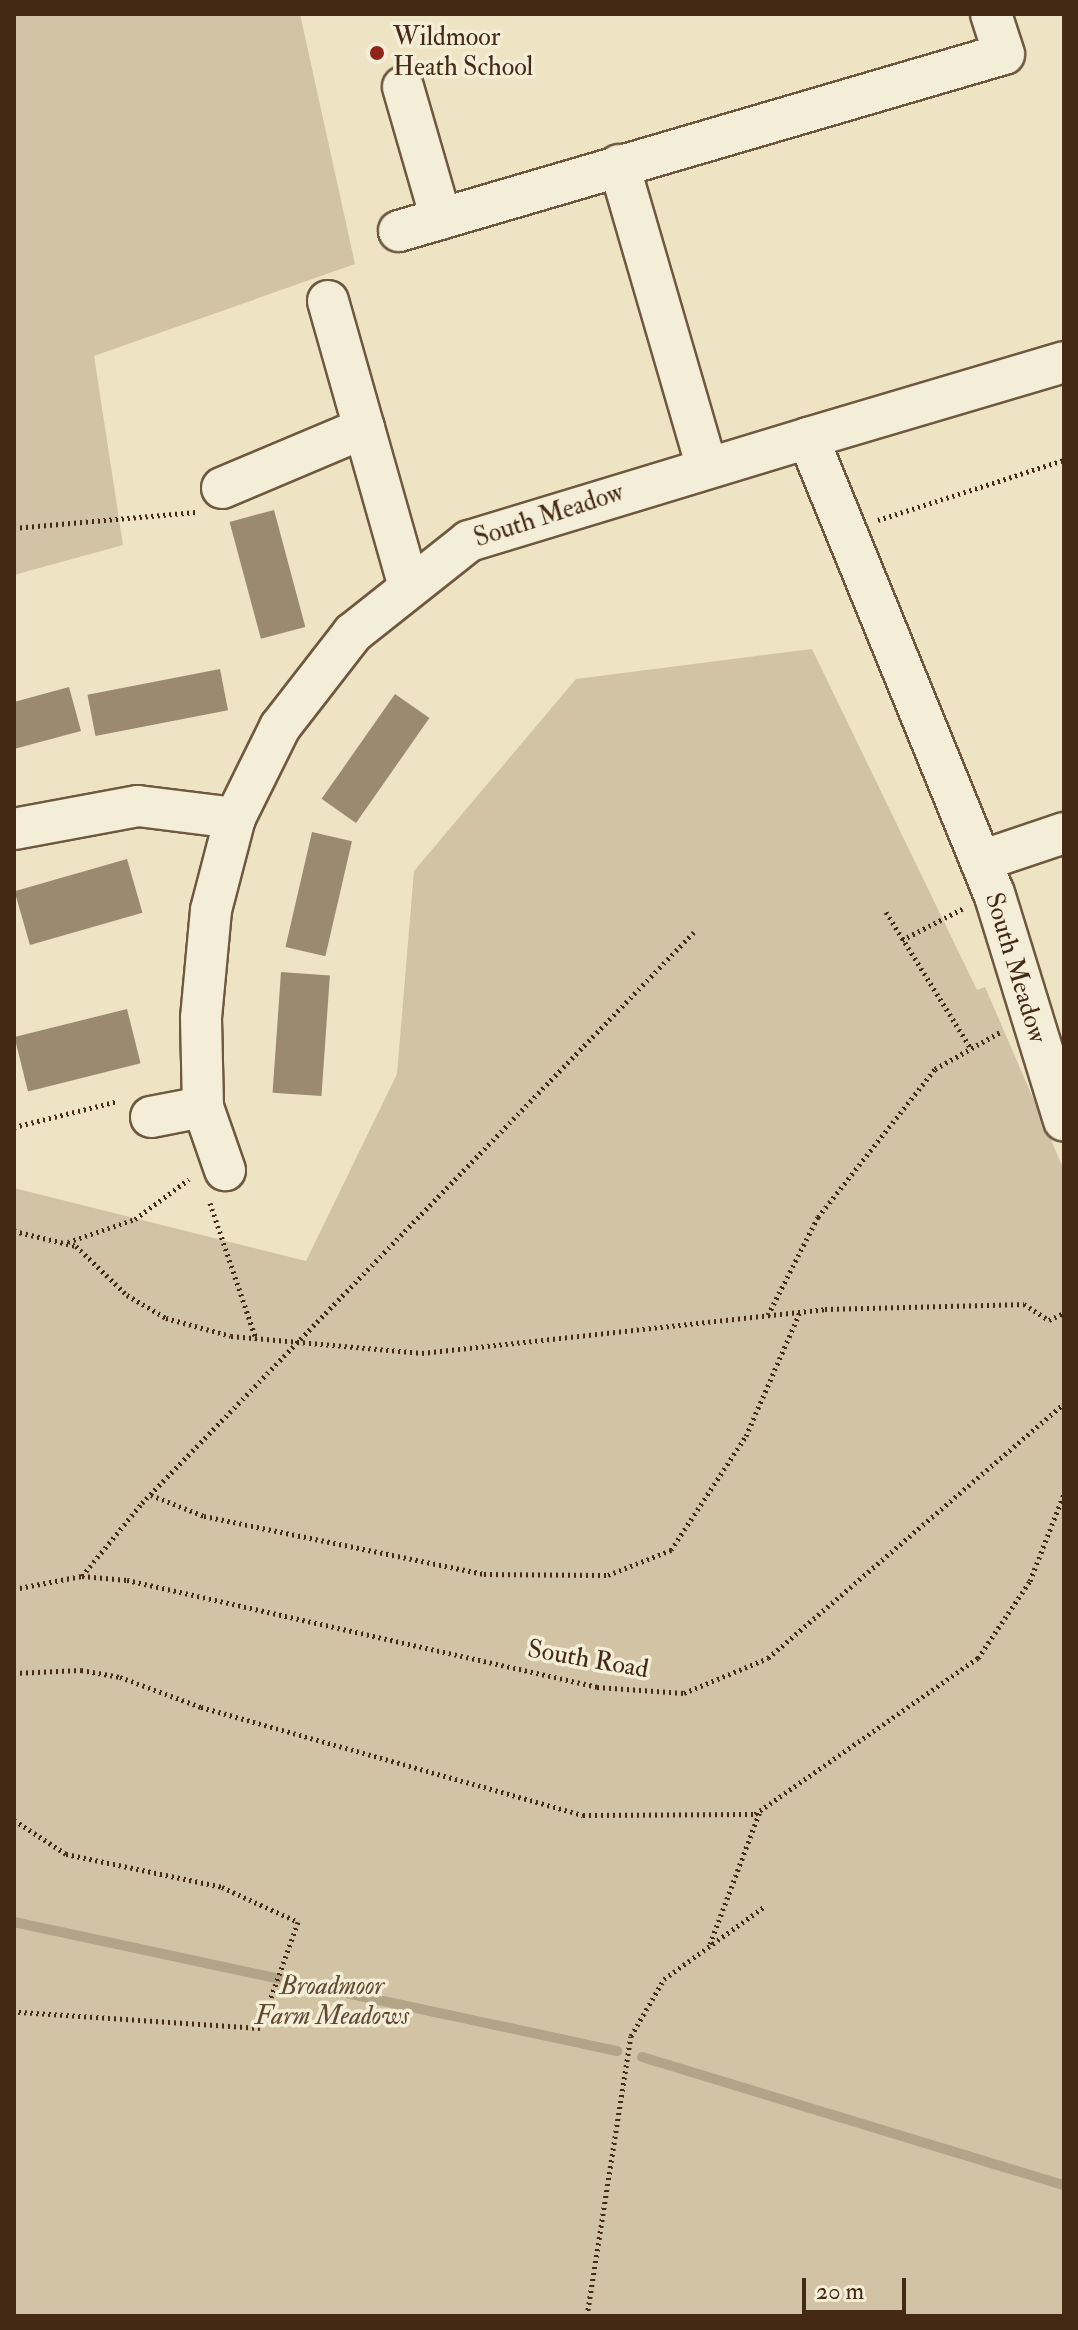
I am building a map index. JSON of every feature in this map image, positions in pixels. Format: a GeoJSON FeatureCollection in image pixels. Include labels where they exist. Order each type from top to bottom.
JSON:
{"type":"FeatureCollection","features":[{"type":"Feature","properties":{"kind":"street"},"geometry":{"type":"LineString","coordinates":[[399,231],[1004,54],[991,14]]}},
{"type":"Feature","properties":{"kind":"street"},"geometry":{"type":"LineString","coordinates":[[403,87],[441,219]]}},
{"type":"Feature","properties":{"kind":"street"},"geometry":{"type":"LineString","coordinates":[[619,165],[707,467]]}},
{"type":"Feature","properties":{"kind":"street"},"geometry":{"type":"LineString","coordinates":[[328,301],[408,584]]}},
{"type":"Feature","properties":{"kind":"street","name":"South Meadow"},"geometry":{"type":"LineString","coordinates":[[210,1179],[203,1107],[201,1018],[211,910],[235,818],[280,727],[353,633],[408,584],[469,541],[1064,362]]}},
{"type":"Feature","properties":{"kind":"street"},"geometry":{"type":"LineString","coordinates":[[218,499],[364,428]]}},
{"type":"Feature","properties":{"kind":"street","name":"South Meadow"},"geometry":{"type":"LineString","coordinates":[[808,438],[988,877],[1030,1018],[1056,1074],[1064,1120]]}},
{"type":"Feature","properties":{"kind":"street"},"geometry":{"type":"LineString","coordinates":[[14,829],[138,806],[235,818]]}},
{"type":"Feature","properties":{"kind":"street","name":"South Meadow"},"geometry":{"type":"LineString","coordinates":[[988,877],[1064,833]]}},
{"type":"Feature","properties":{"kind":"street"},"geometry":{"type":"LineString","coordinates":[[151,1117],[203,1107]]}},
{"type":"Feature","properties":{"kind":"path"},"geometry":{"type":"LineString","coordinates":[[843,529],[1064,460]]}},
{"type":"Feature","properties":{"kind":"path"},"geometry":{"type":"LineString","coordinates":[[14,528],[218,499]]}},
{"type":"Feature","properties":{"kind":"path"},"geometry":{"type":"LineString","coordinates":[[902,940],[988,877]]}},
{"type":"Feature","properties":{"kind":"path"},"geometry":{"type":"LineString","coordinates":[[886,912],[970,1047]]}},
{"type":"Feature","properties":{"kind":"path"},"geometry":{"type":"LineString","coordinates":[[82,1576],[150,1495],[694,932]]}},
{"type":"Feature","properties":{"kind":"path"},"geometry":{"type":"LineString","coordinates":[[768,1315],[818,1217],[935,1069],[970,1047],[1030,1018]]}},
{"type":"Feature","properties":{"kind":"path"},"geometry":{"type":"LineString","coordinates":[[14,1127],[143,1094],[151,1117]]}},
{"type":"Feature","properties":{"kind":"path"},"geometry":{"type":"LineString","coordinates":[[65,1244],[135,1219],[210,1179],[256,1339]]}},
{"type":"Feature","properties":{"kind":"path"},"geometry":{"type":"LineString","coordinates":[[14,1231],[65,1244],[166,1318],[256,1339],[422,1353],[800,1311],[1024,1304],[1049,1320],[1064,1313]]}},
{"type":"Feature","properties":{"kind":"path"},"geometry":{"type":"LineString","coordinates":[[150,1495],[204,1516],[484,1574],[608,1575],[671,1550],[746,1436],[800,1311]]}},
{"type":"Feature","properties":{"kind":"path","name":"South Road"},"geometry":{"type":"LineString","coordinates":[[14,1589],[82,1576],[597,1687],[684,1693],[768,1658],[1064,1403]]}},
{"type":"Feature","properties":{"kind":"path"},"geometry":{"type":"LineString","coordinates":[[14,1673],[81,1670],[120,1677],[201,1707],[583,1815],[699,1819],[761,1811],[978,1658],[1030,1581],[1064,1494]]}},
{"type":"Feature","properties":{"kind":"path"},"geometry":{"type":"LineString","coordinates":[[709,1945],[761,1811]]}},
{"type":"Feature","properties":{"kind":"path"},"geometry":{"type":"LineString","coordinates":[[14,1820],[66,1854],[222,1887],[298,1922],[260,2028],[17,2012]]}},
{"type":"Feature","properties":{"kind":"path"},"geometry":{"type":"LineString","coordinates":[[587,2316],[631,2036],[664,1979],[764,1907]]}},
{"type":"Feature","properties":{"kind":"green space"},"geometry":{"type":"Polygon","coordinates":[[[14,14],[300,14],[355,264],[94,356],[123,545],[14,575],[14,14]]]}},
{"type":"Feature","properties":{"kind":"green space","name":"Broadmoor Farm Meadows"},"geometry":{"type":"Polygon","coordinates":[[[812,649],[977,990],[985,987],[1064,1170],[1064,2316],[14,2316],[14,1188],[306,1261],[397,1074],[414,871],[576,679],[812,649]]]}},
{"type":"Feature","properties":{"kind":"building"},"geometry":{"type":"Polygon","coordinates":[[[274,510],[305,627],[261,639],[230,522],[274,510]]]}},
{"type":"Feature","properties":{"kind":"building"},"geometry":{"type":"Polygon","coordinates":[[[220,669],[228,710],[95,736],[87,695],[220,669]]]}},
{"type":"Feature","properties":{"kind":"building"},"geometry":{"type":"Polygon","coordinates":[[[69,687],[81,731],[14,749],[14,702],[69,687]]]}},
{"type":"Feature","properties":{"kind":"building"},"geometry":{"type":"Polygon","coordinates":[[[395,694],[429,718],[356,823],[322,799],[395,694]]]}},
{"type":"Feature","properties":{"kind":"building"},"geometry":{"type":"Polygon","coordinates":[[[312,832],[352,841],[325,956],[285,947],[312,832]]]}},
{"type":"Feature","properties":{"kind":"building"},"geometry":{"type":"Polygon","coordinates":[[[127,859],[142,913],[30,945],[15,891],[127,859]]]}},
{"type":"Feature","properties":{"kind":"building"},"geometry":{"type":"Polygon","coordinates":[[[281,972],[330,975],[321,1096],[273,1093],[281,972]]]}},
{"type":"Feature","properties":{"kind":"building"},"geometry":{"type":"Polygon","coordinates":[[[127,1009],[141,1063],[28,1091],[14,1037],[127,1009]]]}},
{"type":"Feature","properties":{"kind":"waterway"},"geometry":{"type":"LineString","coordinates":[[14,1922],[617,2051]]}},
{"type":"Feature","properties":{"kind":"waterway"},"geometry":{"type":"LineString","coordinates":[[642,2057],[1064,2185]]}},
{"type":"Feature","properties":{"kind":"place","name":"Wildmoor Heath School"},"geometry":{"type":"Point","coordinates":[377,53]}}]}
